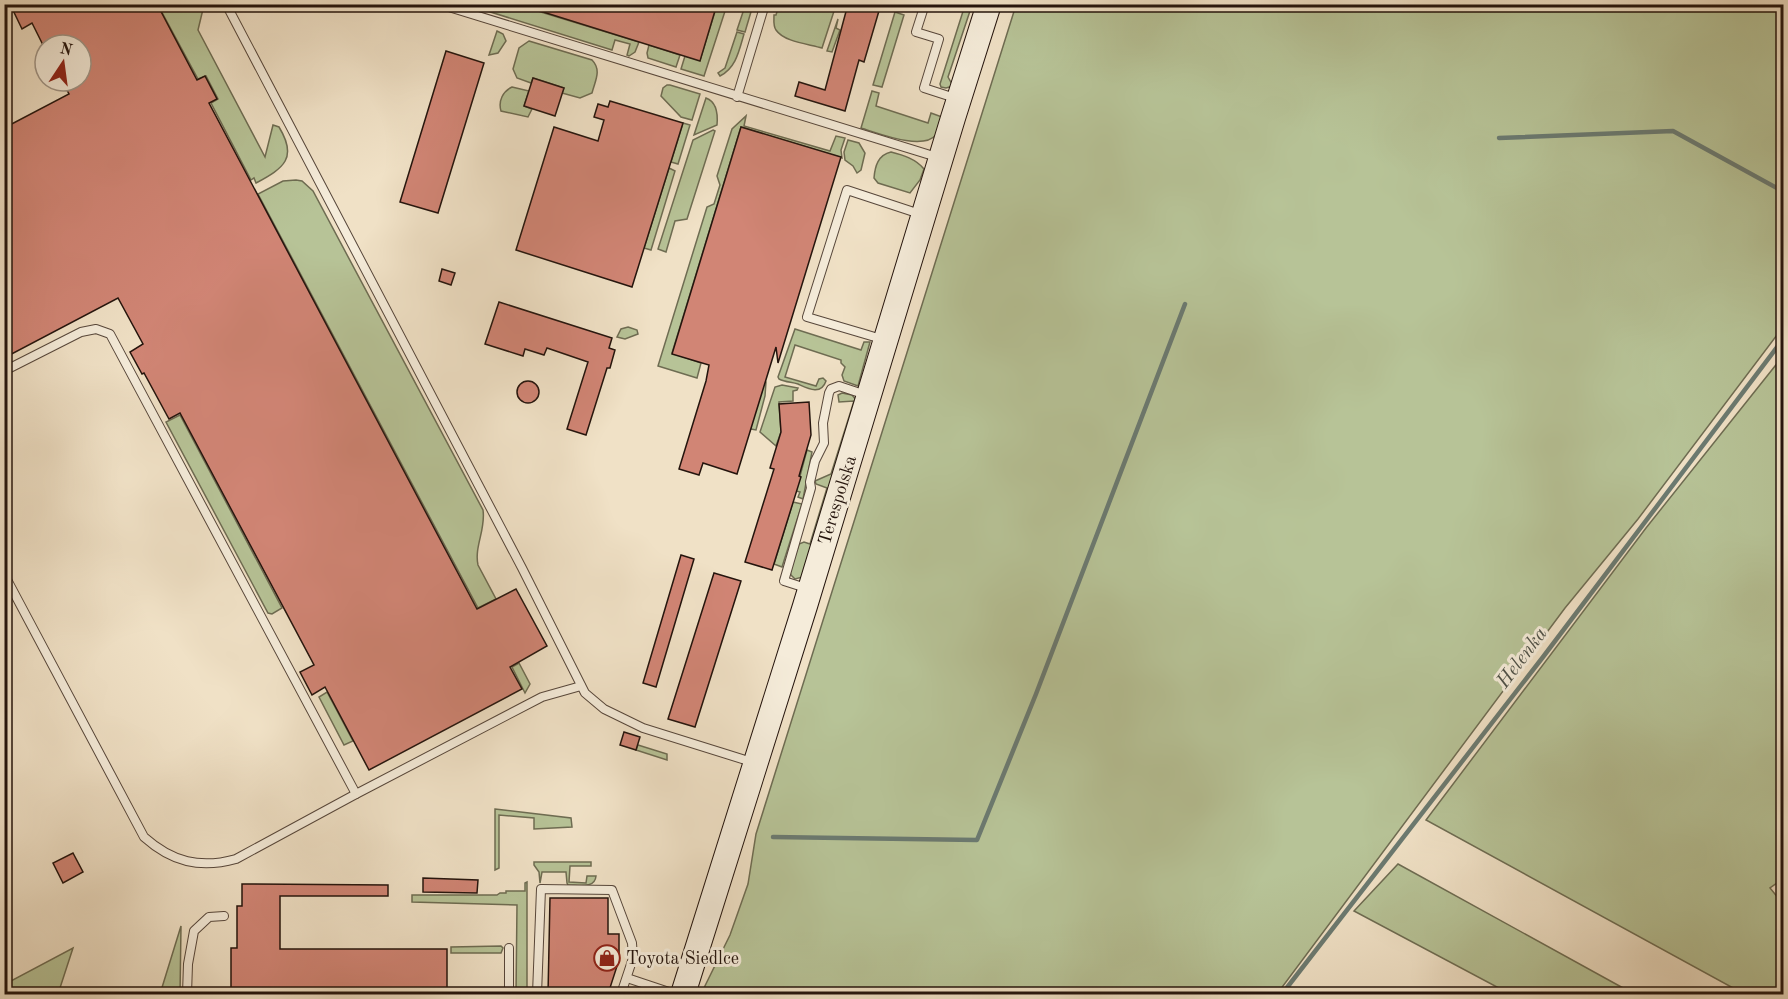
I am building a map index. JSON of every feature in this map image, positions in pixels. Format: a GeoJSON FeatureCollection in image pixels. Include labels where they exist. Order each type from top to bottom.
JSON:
{"type":"FeatureCollection","features":[{"type":"Feature","properties":{"kind":"street","name":"Terespolska"},"geometry":{"type":"LineString","coordinates":[[682,994],[810,589],[989,4]]}},
{"type":"Feature","properties":{"kind":"lane"},"geometry":{"type":"LineString","coordinates":[[226,4],[522,568],[585,693],[604,709],[643,728],[755,763]]}},
{"type":"Feature","properties":{"kind":"lane"},"geometry":{"type":"LineString","coordinates":[[439,4],[940,159]]}},
{"type":"Feature","properties":{"kind":"lane"},"geometry":{"type":"LineString","coordinates":[[737,97],[765,4]]}},
{"type":"Feature","properties":{"kind":"lane"},"geometry":{"type":"LineString","coordinates":[[925,4],[916,32],[939,39],[924,88],[959,99]]}},
{"type":"Feature","properties":{"kind":"lane"},"geometry":{"type":"LineString","coordinates":[[886,340],[807,317],[847,190],[923,215]]}},
{"type":"Feature","properties":{"kind":"lane"},"geometry":{"type":"LineString","coordinates":[[4,371],[81,332],[96,328],[110,334],[356,794]]}},
{"type":"Feature","properties":{"kind":"lane"},"geometry":{"type":"LineString","coordinates":[[810,589],[784,581],[811,488],[810,482],[815,461],[825,443],[823,423],[829,393],[831,389],[839,386],[869,397]]}},
{"type":"Feature","properties":{"kind":"lane"},"geometry":{"type":"LineString","coordinates":[[4,574],[144,837],[172,856],[197,864],[218,864],[236,859],[542,697],[581,686]]}},
{"type":"Feature","properties":{"kind":"lane"},"geometry":{"type":"LineString","coordinates":[[537,994],[541,889],[612,890],[632,943],[633,958],[621,994]]}},
{"type":"Feature","properties":{"kind":"lane"},"geometry":{"type":"LineString","coordinates":[[187,994],[188,964],[194,931],[209,917],[224,916]]}},
{"type":"Feature","properties":{"kind":"lane"},"geometry":{"type":"LineString","coordinates":[[509,948],[509,994]]}},
{"type":"Feature","properties":{"kind":"lane"},"geometry":{"type":"LineString","coordinates":[[627,978],[675,994]]}},
{"type":"Feature","properties":{"kind":"green space"},"geometry":{"type":"Polygon","coordinates":[[[158,5],[204,5],[198,30],[265,157],[273,125],[279,127],[287,147],[285,161],[281,167],[256,183],[254,178],[251,180],[211,103],[218,99],[206,76],[198,79],[158,5]]]}},
{"type":"Feature","properties":{"kind":"green space"},"geometry":{"type":"Polygon","coordinates":[[[468,5],[518,5],[639,42],[635,52],[629,56],[627,55],[630,44],[615,40],[612,50],[468,5]]]}},
{"type":"Feature","properties":{"kind":"green space"},"geometry":{"type":"Polygon","coordinates":[[[717,5],[727,5],[704,76],[681,69],[685,56],[700,60],[717,5]]]}},
{"type":"Feature","properties":{"kind":"green space"},"geometry":{"type":"Polygon","coordinates":[[[741,5],[753,5],[745,32],[737,30],[745,6],[741,5]]]}},
{"type":"Feature","properties":{"kind":"green space"},"geometry":{"type":"Polygon","coordinates":[[[779,5],[836,5],[822,48],[791,40],[780,34],[774,22],[774,15],[779,5]]]}},
{"type":"Feature","properties":{"kind":"green space"},"geometry":{"type":"Polygon","coordinates":[[[965,5],[972,5],[948,77],[953,86],[941,87],[940,84],[965,5]]]}},
{"type":"Feature","properties":{"kind":"green space"},"geometry":{"type":"Polygon","coordinates":[[[1016,5],[1783,5],[1783,327],[1638,519],[1565,608],[1277,994],[701,994],[730,935],[748,884],[756,834],[1016,5]]]}},
{"type":"Feature","properties":{"kind":"green space"},"geometry":{"type":"Polygon","coordinates":[[[895,12],[904,15],[882,87],[873,85],[895,12]]]}},
{"type":"Feature","properties":{"kind":"green space"},"geometry":{"type":"Polygon","coordinates":[[[838,19],[836,28],[840,30],[832,52],[827,51],[838,19]]]}},
{"type":"Feature","properties":{"kind":"green space"},"geometry":{"type":"Polygon","coordinates":[[[497,31],[503,34],[506,41],[498,53],[489,55],[497,31]]]}},
{"type":"Feature","properties":{"kind":"green space"},"geometry":{"type":"Polygon","coordinates":[[[737,32],[744,34],[738,53],[730,68],[720,76],[718,73],[725,68],[737,32]]]}},
{"type":"Feature","properties":{"kind":"green space"},"geometry":{"type":"Polygon","coordinates":[[[529,41],[592,60],[597,72],[592,93],[580,98],[562,93],[564,88],[533,78],[531,83],[517,78],[513,69],[519,48],[529,41]]]}},
{"type":"Feature","properties":{"kind":"green space"},"geometry":{"type":"Polygon","coordinates":[[[649,45],[680,55],[676,67],[648,58],[649,45]]]}},
{"type":"Feature","properties":{"kind":"green space"},"geometry":{"type":"Polygon","coordinates":[[[667,85],[700,94],[692,120],[681,117],[661,96],[663,88],[667,85]]]}},
{"type":"Feature","properties":{"kind":"green space"},"geometry":{"type":"Polygon","coordinates":[[[512,87],[529,91],[524,106],[532,109],[528,117],[501,111],[502,97],[512,87]]]}},
{"type":"Feature","properties":{"kind":"green space"},"geometry":{"type":"Polygon","coordinates":[[[872,91],[879,93],[876,106],[928,123],[931,113],[942,117],[936,135],[921,141],[911,141],[861,128],[872,91]]]}},
{"type":"Feature","properties":{"kind":"green space"},"geometry":{"type":"Polygon","coordinates":[[[706,98],[716,109],[717,125],[694,135],[706,98]]]}},
{"type":"Feature","properties":{"kind":"green space"},"geometry":{"type":"Polygon","coordinates":[[[746,116],[744,126],[830,151],[836,136],[845,138],[841,150],[842,158],[741,127],[672,353],[701,363],[697,378],[658,366],[707,207],[714,204],[720,185],[717,176],[732,129],[746,116]]]}},
{"type":"Feature","properties":{"kind":"green space"},"geometry":{"type":"Polygon","coordinates":[[[683,123],[690,125],[678,164],[671,162],[683,123]]]}},
{"type":"Feature","properties":{"kind":"green space"},"geometry":{"type":"Polygon","coordinates":[[[715,131],[687,219],[675,221],[666,252],[658,249],[693,140],[715,131]]]}},
{"type":"Feature","properties":{"kind":"green space"},"geometry":{"type":"Polygon","coordinates":[[[848,140],[859,143],[865,153],[861,170],[857,173],[853,166],[845,160],[844,152],[848,140]]]}},
{"type":"Feature","properties":{"kind":"green space"},"geometry":{"type":"Polygon","coordinates":[[[891,152],[913,160],[924,169],[920,180],[910,193],[878,183],[874,178],[878,162],[891,152]]]}},
{"type":"Feature","properties":{"kind":"green space"},"geometry":{"type":"Polygon","coordinates":[[[669,168],[675,171],[651,250],[644,248],[669,168]]]}},
{"type":"Feature","properties":{"kind":"green space"},"geometry":{"type":"Polygon","coordinates":[[[283,181],[302,181],[313,191],[483,510],[478,565],[496,599],[478,608],[258,194],[283,181]]]}},
{"type":"Feature","properties":{"kind":"green space"},"geometry":{"type":"Polygon","coordinates":[[[628,327],[637,330],[638,334],[625,339],[617,337],[621,329],[628,327]]]}},
{"type":"Feature","properties":{"kind":"green space"},"geometry":{"type":"Polygon","coordinates":[[[795,329],[861,350],[864,342],[870,342],[858,386],[844,381],[842,375],[845,367],[841,360],[795,345],[785,377],[816,386],[819,379],[823,378],[826,381],[824,386],[813,390],[779,379],[795,329]]]}},
{"type":"Feature","properties":{"kind":"green space"},"geometry":{"type":"Polygon","coordinates":[[[1783,356],[1784,878],[1770,888],[1783,904],[1783,994],[1744,994],[1426,820],[1646,528],[1783,356]]]}},
{"type":"Feature","properties":{"kind":"green space"},"geometry":{"type":"Polygon","coordinates":[[[712,366],[766,382],[765,396],[756,430],[751,429],[712,366]]]}},
{"type":"Feature","properties":{"kind":"green space"},"geometry":{"type":"Polygon","coordinates":[[[782,385],[798,388],[793,391],[793,401],[779,402],[781,432],[776,446],[760,432],[775,387],[782,385]]]}},
{"type":"Feature","properties":{"kind":"green space"},"geometry":{"type":"Polygon","coordinates":[[[842,393],[852,395],[857,401],[803,577],[795,579],[790,572],[799,544],[804,542],[810,544],[827,488],[816,484],[815,481],[831,474],[854,401],[839,402],[838,395],[842,393]]]}},
{"type":"Feature","properties":{"kind":"green space"},"geometry":{"type":"Polygon","coordinates":[[[180,415],[282,608],[272,614],[268,613],[166,422],[180,415]]]}},
{"type":"Feature","properties":{"kind":"green space"},"geometry":{"type":"Polygon","coordinates":[[[807,450],[812,452],[803,499],[798,497],[800,492],[796,491],[807,450]]]}},
{"type":"Feature","properties":{"kind":"green space"},"geometry":{"type":"Polygon","coordinates":[[[793,502],[802,504],[782,567],[774,564],[793,502]]]}},
{"type":"Feature","properties":{"kind":"green space"},"geometry":{"type":"Polygon","coordinates":[[[519,663],[530,684],[525,693],[512,667],[519,663]]]}},
{"type":"Feature","properties":{"kind":"green space"},"geometry":{"type":"Polygon","coordinates":[[[327,692],[353,741],[344,745],[319,697],[327,692]]]}},
{"type":"Feature","properties":{"kind":"green space"},"geometry":{"type":"Polygon","coordinates":[[[638,745],[667,754],[667,760],[636,750],[638,745]]]}},
{"type":"Feature","properties":{"kind":"green space"},"geometry":{"type":"Polygon","coordinates":[[[495,809],[571,818],[572,827],[534,829],[534,818],[499,815],[499,868],[495,870],[495,809]]]}},
{"type":"Feature","properties":{"kind":"green space"},"geometry":{"type":"Polygon","coordinates":[[[534,862],[591,862],[591,866],[570,866],[569,882],[586,883],[587,876],[596,876],[595,880],[590,885],[568,885],[566,872],[542,872],[540,883],[539,872],[534,862]]]}},
{"type":"Feature","properties":{"kind":"green space"},"geometry":{"type":"Polygon","coordinates":[[[1398,864],[1634,994],[1510,994],[1354,911],[1398,864]]]}},
{"type":"Feature","properties":{"kind":"green space"},"geometry":{"type":"Polygon","coordinates":[[[527,882],[527,994],[516,994],[517,905],[412,902],[412,895],[497,895],[506,893],[506,891],[525,891],[527,882]]]}},
{"type":"Feature","properties":{"kind":"green space"},"geometry":{"type":"Polygon","coordinates":[[[181,926],[180,994],[160,994],[181,926]]]}},
{"type":"Feature","properties":{"kind":"green space"},"geometry":{"type":"Polygon","coordinates":[[[501,946],[503,948],[501,953],[451,953],[451,947],[501,946]]]}},
{"type":"Feature","properties":{"kind":"green space"},"geometry":{"type":"Polygon","coordinates":[[[73,948],[58,994],[12,994],[7,983],[73,948]]]}},
{"type":"Feature","properties":{"kind":"building"},"geometry":{"type":"Polygon","coordinates":[[[10,4],[157,4],[197,80],[205,76],[217,99],[209,103],[477,609],[516,589],[547,646],[510,667],[522,689],[369,770],[325,687],[312,695],[300,672],[314,665],[180,413],[169,419],[130,352],[143,344],[118,298],[4,358],[4,128],[68,93],[93,93],[93,33],[37,33],[32,23],[22,29],[10,4]]]}},
{"type":"Feature","properties":{"kind":"building"},"geometry":{"type":"Polygon","coordinates":[[[527,4],[717,4],[700,61],[527,7],[527,4]]]}},
{"type":"Feature","properties":{"kind":"building"},"geometry":{"type":"Polygon","coordinates":[[[848,4],[881,4],[864,62],[859,60],[845,111],[795,96],[799,82],[825,90],[848,4]]]}},
{"type":"Feature","properties":{"kind":"building"},"geometry":{"type":"Polygon","coordinates":[[[446,51],[484,63],[438,213],[400,202],[446,51]]]}},
{"type":"Feature","properties":{"kind":"building"},"geometry":{"type":"Polygon","coordinates":[[[533,78],[564,88],[555,116],[524,106],[533,78]]]}},
{"type":"Feature","properties":{"kind":"building"},"geometry":{"type":"Polygon","coordinates":[[[610,101],[683,123],[632,287],[516,250],[554,127],[598,141],[604,120],[594,117],[598,104],[608,107],[610,101]]]}},
{"type":"Feature","properties":{"kind":"building"},"geometry":{"type":"Polygon","coordinates":[[[741,127],[841,157],[778,363],[776,347],[737,474],[703,463],[699,475],[679,469],[709,365],[672,354],[741,127]]]}},
{"type":"Feature","properties":{"kind":"building"},"geometry":{"type":"Polygon","coordinates":[[[442,269],[455,273],[451,285],[439,281],[442,269]]]}},
{"type":"Feature","properties":{"kind":"building"},"geometry":{"type":"Polygon","coordinates":[[[499,302],[612,338],[609,348],[615,350],[586,435],[567,429],[588,362],[547,348],[544,355],[525,349],[523,356],[485,344],[499,302]]]}},
{"type":"Feature","properties":{"kind":"building"},"geometry":{"type":"Polygon","coordinates":[[[528,381],[536,384],[539,392],[536,400],[528,403],[520,400],[517,392],[520,384],[528,381]]]}},
{"type":"Feature","properties":{"kind":"building"},"geometry":{"type":"Polygon","coordinates":[[[809,402],[811,435],[799,476],[801,477],[772,570],[745,562],[774,469],[770,468],[781,432],[779,404],[809,402]]]}},
{"type":"Feature","properties":{"kind":"building"},"geometry":{"type":"Polygon","coordinates":[[[681,555],[694,559],[656,687],[643,683],[681,555]]]}},
{"type":"Feature","properties":{"kind":"building"},"geometry":{"type":"Polygon","coordinates":[[[714,573],[741,581],[695,727],[668,719],[714,573]]]}},
{"type":"Feature","properties":{"kind":"building"},"geometry":{"type":"Polygon","coordinates":[[[624,732],[640,737],[636,750],[620,745],[624,732]]]}},
{"type":"Feature","properties":{"kind":"building"},"geometry":{"type":"Polygon","coordinates":[[[73,853],[83,872],[63,883],[53,863],[73,853]]]}},
{"type":"Feature","properties":{"kind":"building"},"geometry":{"type":"Polygon","coordinates":[[[423,878],[478,880],[477,893],[423,892],[423,878]]]}},
{"type":"Feature","properties":{"kind":"building"},"geometry":{"type":"Polygon","coordinates":[[[242,884],[388,885],[388,896],[280,896],[280,949],[447,949],[447,994],[231,994],[231,948],[237,948],[237,906],[242,906],[242,884]]]}},
{"type":"Feature","properties":{"kind":"building"},"geometry":{"type":"Polygon","coordinates":[[[550,898],[608,898],[608,934],[619,934],[619,960],[608,994],[548,994],[550,898]]]}},
{"type":"Feature","properties":{"kind":"waterway"},"geometry":{"type":"LineString","coordinates":[[1499,138],[1673,131],[1784,192]]}},
{"type":"Feature","properties":{"kind":"waterway"},"geometry":{"type":"LineString","coordinates":[[773,837],[977,840],[1036,694],[1185,304]]}},
{"type":"Feature","properties":{"kind":"waterway","name":"Helenka"},"geometry":{"type":"LineString","coordinates":[[1282,994],[1543,657],[1784,338]]}},
{"type":"Feature","properties":{"kind":"place","name":"Toyota Siedlce"},"geometry":{"type":"Point","coordinates":[607,958]}}]}
